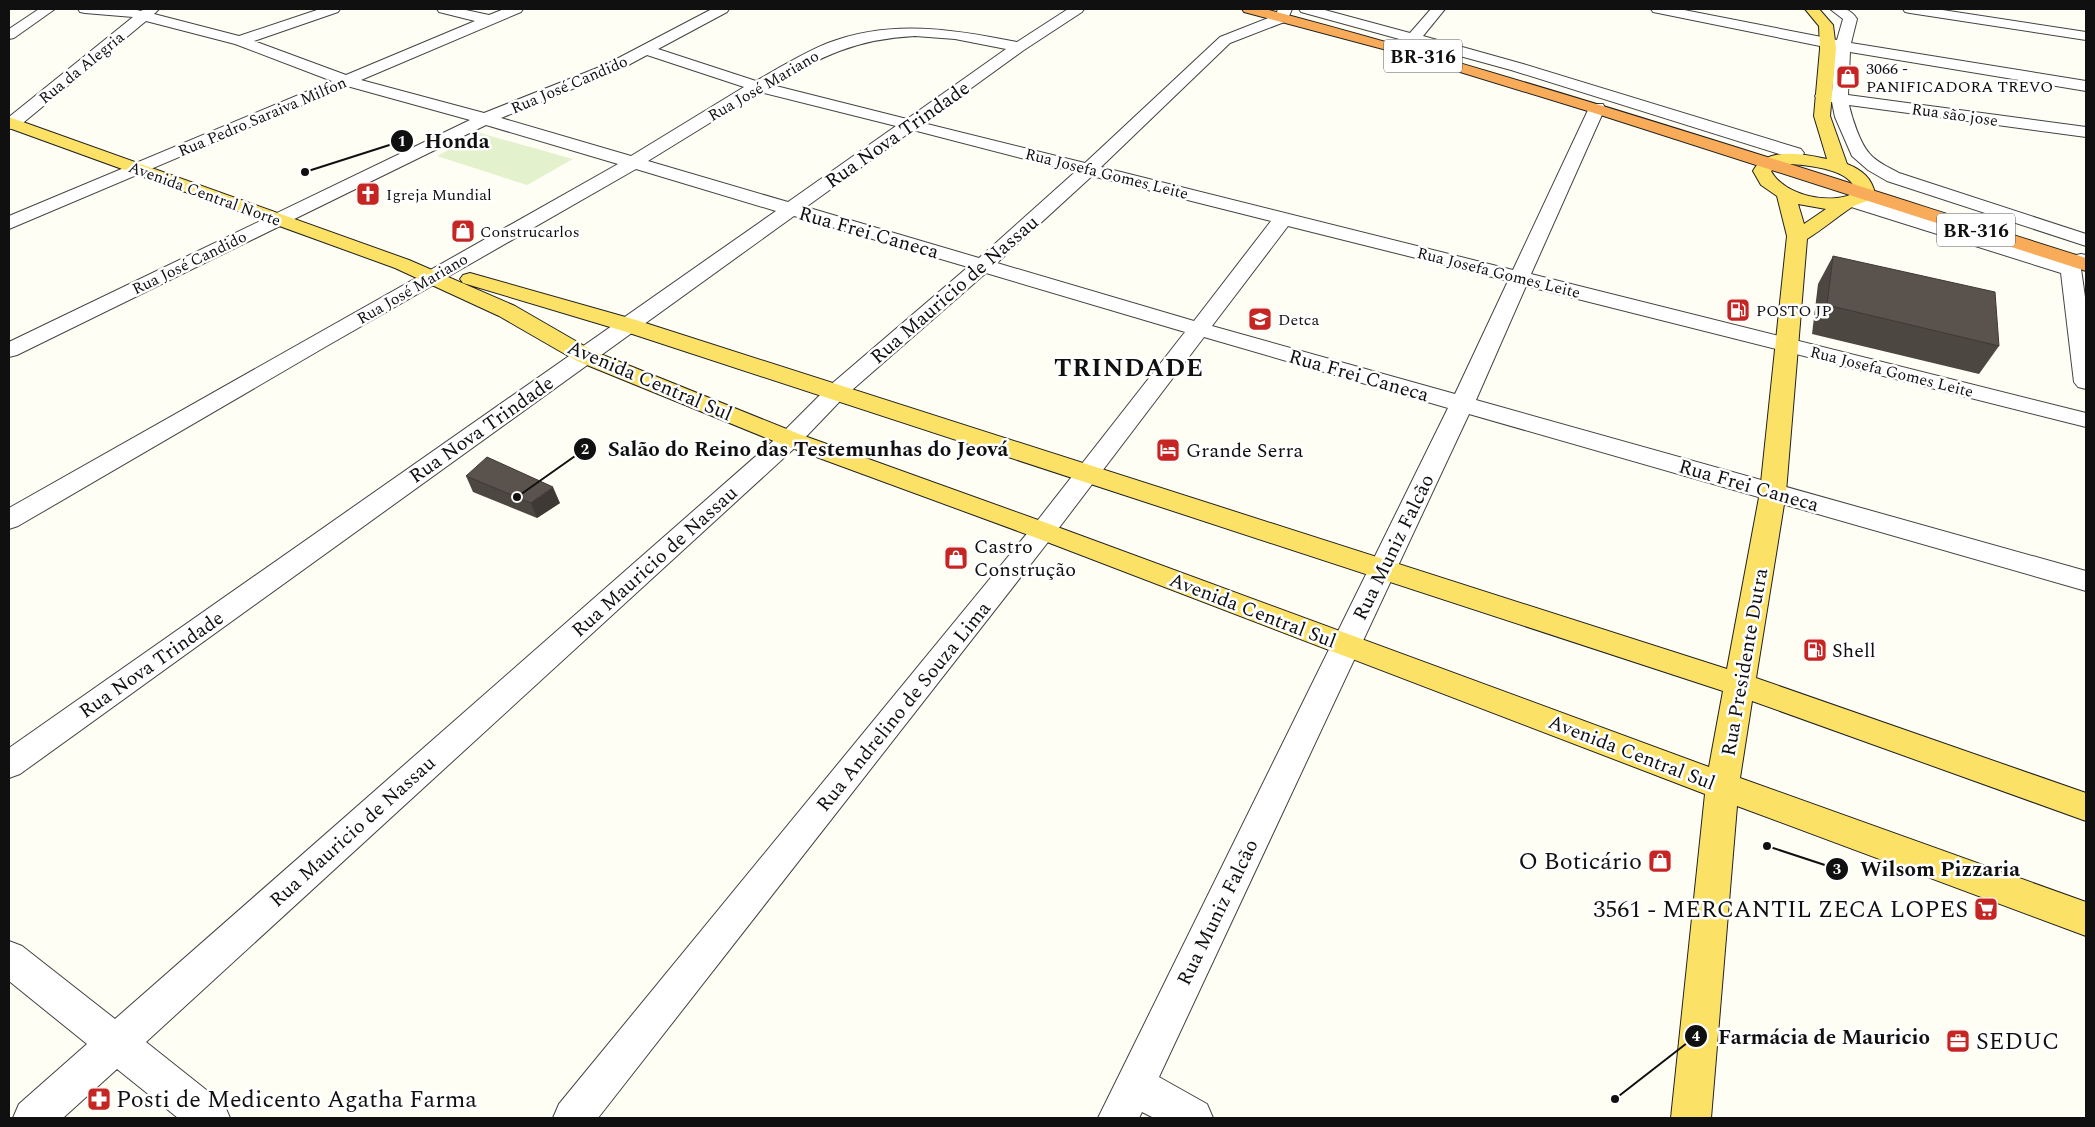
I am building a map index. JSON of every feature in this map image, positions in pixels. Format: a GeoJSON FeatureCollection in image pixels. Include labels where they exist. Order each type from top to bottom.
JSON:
{"type":"FeatureCollection","features":[{"type":"Feature","properties":{"kind":"highway","name":"BR-316"},"geometry":{"type":"LineString","coordinates":[[1249,9],[1291,12],[1407,44],[1769,163],[1855,200]]}},
{"type":"Feature","properties":{"kind":"main road"},"geometry":{"type":"LineString","coordinates":[[1812,9],[1826,24],[1835,44],[1823,96],[1822,116],[1839,168]]}},
{"type":"Feature","properties":{"kind":"main road"},"geometry":{"type":"LineString","coordinates":[[1822,116],[1799,147],[1764,167],[1762,171],[1763,177],[1775,188],[1815,202],[1855,200]]}},
{"type":"Feature","properties":{"kind":"main road","name":"Avenida Central Norte"},"geometry":{"type":"LineString","coordinates":[[10,123],[402,264],[435,274]]}},
{"type":"Feature","properties":{"kind":"main road"},"geometry":{"type":"LineString","coordinates":[[1797,236],[1855,200],[1867,189],[1863,182],[1839,168],[1814,161],[1799,147]]}},
{"type":"Feature","properties":{"kind":"main road","name":"Rua Presidente Dutra"},"geometry":{"type":"LineString","coordinates":[[1696,1116],[1722,786],[1773,492],[1797,236],[1786,193]]}},
{"type":"Feature","properties":{"kind":"main road","name":"Avenida Central Sul"},"geometry":{"type":"LineString","coordinates":[[435,274],[628,324],[1741,685],[2086,807]]}},
{"type":"Feature","properties":{"kind":"main road","name":"Avenida Central Sul"},"geometry":{"type":"LineString","coordinates":[[435,274],[507,311],[585,356],[790,439],[1043,531],[1722,786],[2086,919]]}},
{"type":"Feature","properties":{"kind":"street"},"geometry":{"type":"LineString","coordinates":[[9,35],[48,9]]}},
{"type":"Feature","properties":{"kind":"street","name":"Rua Frei Caneca"},"geometry":{"type":"LineString","coordinates":[[85,9],[147,12],[240,41],[347,81],[485,119],[1199,329],[2086,581]]}},
{"type":"Feature","properties":{"kind":"street"},"geometry":{"type":"LineString","coordinates":[[240,41],[333,9]]}},
{"type":"Feature","properties":{"kind":"street"},"geometry":{"type":"LineString","coordinates":[[444,9],[490,20]]}},
{"type":"Feature","properties":{"kind":"street","name":"Rua Pedro Saraiva Milfon"},"geometry":{"type":"LineString","coordinates":[[9,224],[137,168],[516,9]]}},
{"type":"Feature","properties":{"kind":"street","name":"Rua José Candido"},"geometry":{"type":"LineString","coordinates":[[9,350],[485,119],[613,67],[722,9]]}},
{"type":"Feature","properties":{"kind":"street","name":"Rua Nova Trindade"},"geometry":{"type":"LineString","coordinates":[[9,765],[1019,47],[1077,9]]}},
{"type":"Feature","properties":{"kind":"street"},"geometry":{"type":"LineString","coordinates":[[1407,44],[1438,9]]}},
{"type":"Feature","properties":{"kind":"street"},"geometry":{"type":"LineString","coordinates":[[1658,9],[1835,44],[2086,86]]}},
{"type":"Feature","properties":{"kind":"street"},"geometry":{"type":"LineString","coordinates":[[1826,24],[1836,9],[1850,19],[1835,44],[1843,117],[1861,156],[1893,177],[2086,240]]}},
{"type":"Feature","properties":{"kind":"street"},"geometry":{"type":"LineString","coordinates":[[1910,9],[2086,36]]}},
{"type":"Feature","properties":{"kind":"street","name":"Rua da Alegria"},"geometry":{"type":"LineString","coordinates":[[10,123],[147,12]]}},
{"type":"Feature","properties":{"kind":"street"},"geometry":{"type":"LineString","coordinates":[[1291,12],[1407,44],[1517,67],[1799,147]]}},
{"type":"Feature","properties":{"kind":"street","name":"Rua Mauricio de Nassau"},"geometry":{"type":"LineString","coordinates":[[33,1118],[790,439],[836,392],[983,265],[1089,169],[1225,40],[1291,12]]}},
{"type":"Feature","properties":{"kind":"street","name":"Rua José Mariano"},"geometry":{"type":"LineString","coordinates":[[9,520],[435,274],[633,163],[756,86],[833,46],[852,40],[877,36],[932,31],[954,33],[1019,47]]}},
{"type":"Feature","properties":{"kind":"street","name":"Rua Josefa Gomes Leite"},"geometry":{"type":"LineString","coordinates":[[646,50],[756,86],[913,123],[1519,278],[2086,420]]}},
{"type":"Feature","properties":{"kind":"street","name":"Rua são jose"},"geometry":{"type":"LineString","coordinates":[[1823,96],[2086,132]]}},
{"type":"Feature","properties":{"kind":"street","name":"Rua Muniz Falcão"},"geometry":{"type":"LineString","coordinates":[[1126,1102],[1462,404],[1597,108]]}},
{"type":"Feature","properties":{"kind":"street"},"geometry":{"type":"LineString","coordinates":[[1855,200],[2079,264],[2086,382]]}},
{"type":"Feature","properties":{"kind":"street","name":"Rua Andrelino de Souza Lima"},"geometry":{"type":"LineString","coordinates":[[573,1118],[1043,531],[1284,218]]}},
{"type":"Feature","properties":{"kind":"street"},"geometry":{"type":"LineString","coordinates":[[9,958],[210,1118]]}},
{"type":"Feature","properties":{"kind":"street"},"geometry":{"type":"LineString","coordinates":[[1126,1102],[1193,1118]]}},
{"type":"Feature","properties":{"kind":"green space"},"geometry":{"type":"Polygon","coordinates":[[[480,133],[573,159],[527,185],[437,156],[480,133]]]}},
{"type":"Feature","properties":{"kind":"building"},"geometry":{"type":"Polygon","coordinates":[[[1833,256],[1995,292],[1999,346],[1827,305],[1833,256]]]}},
{"type":"Feature","properties":{"kind":"building"},"geometry":{"type":"Polygon","coordinates":[[[487,457],[553,487],[531,503],[466,476],[487,457]]]}},
{"type":"Feature","properties":{"kind":"place","name":"3066 - PANIFICADORA TREVO"},"geometry":{"type":"Point","coordinates":[1848,77]}},
{"type":"Feature","properties":{"kind":"place","name":"Honda"},"geometry":{"type":"Point","coordinates":[305,172]}},
{"type":"Feature","properties":{"kind":"place","name":"Igreja Mundial"},"geometry":{"type":"Point","coordinates":[368,194]}},
{"type":"Feature","properties":{"kind":"place","name":"Construcarlos"},"geometry":{"type":"Point","coordinates":[463,231]}},
{"type":"Feature","properties":{"kind":"place","name":"POSTO JP"},"geometry":{"type":"Point","coordinates":[1738,310]}},
{"type":"Feature","properties":{"kind":"place","name":"Detca"},"geometry":{"type":"Point","coordinates":[1260,319]}},
{"type":"Feature","properties":{"kind":"place","name":"Grande Serra"},"geometry":{"type":"Point","coordinates":[1168,450]}},
{"type":"Feature","properties":{"kind":"place","name":"Salão do Reino das Testemunhas do Jeová"},"geometry":{"type":"Point","coordinates":[517,497]}},
{"type":"Feature","properties":{"kind":"place","name":"Castro Construção"},"geometry":{"type":"Point","coordinates":[956,558]}},
{"type":"Feature","properties":{"kind":"place","name":"Shell"},"geometry":{"type":"Point","coordinates":[1815,650]}},
{"type":"Feature","properties":{"kind":"place","name":"Wilsom Pizzaria"},"geometry":{"type":"Point","coordinates":[1767,846]}},
{"type":"Feature","properties":{"kind":"place","name":"O Boticário"},"geometry":{"type":"Point","coordinates":[1660,861]}},
{"type":"Feature","properties":{"kind":"place","name":"3561 - MERCANTIL ZECA LOPES"},"geometry":{"type":"Point","coordinates":[1986,909]}},
{"type":"Feature","properties":{"kind":"place","name":"SEDUC"},"geometry":{"type":"Point","coordinates":[1958,1041]}},
{"type":"Feature","properties":{"kind":"place","name":"Posti de Medicento Agatha Farma"},"geometry":{"type":"Point","coordinates":[99,1099]}},
{"type":"Feature","properties":{"kind":"place","name":"Farmácia de Mauricio"},"geometry":{"type":"Point","coordinates":[1615,1099]}},
{"type":"Feature","properties":{"kind":"district","name":"TRINDADE"},"geometry":{"type":"Point","coordinates":[1129,367]}}]}
